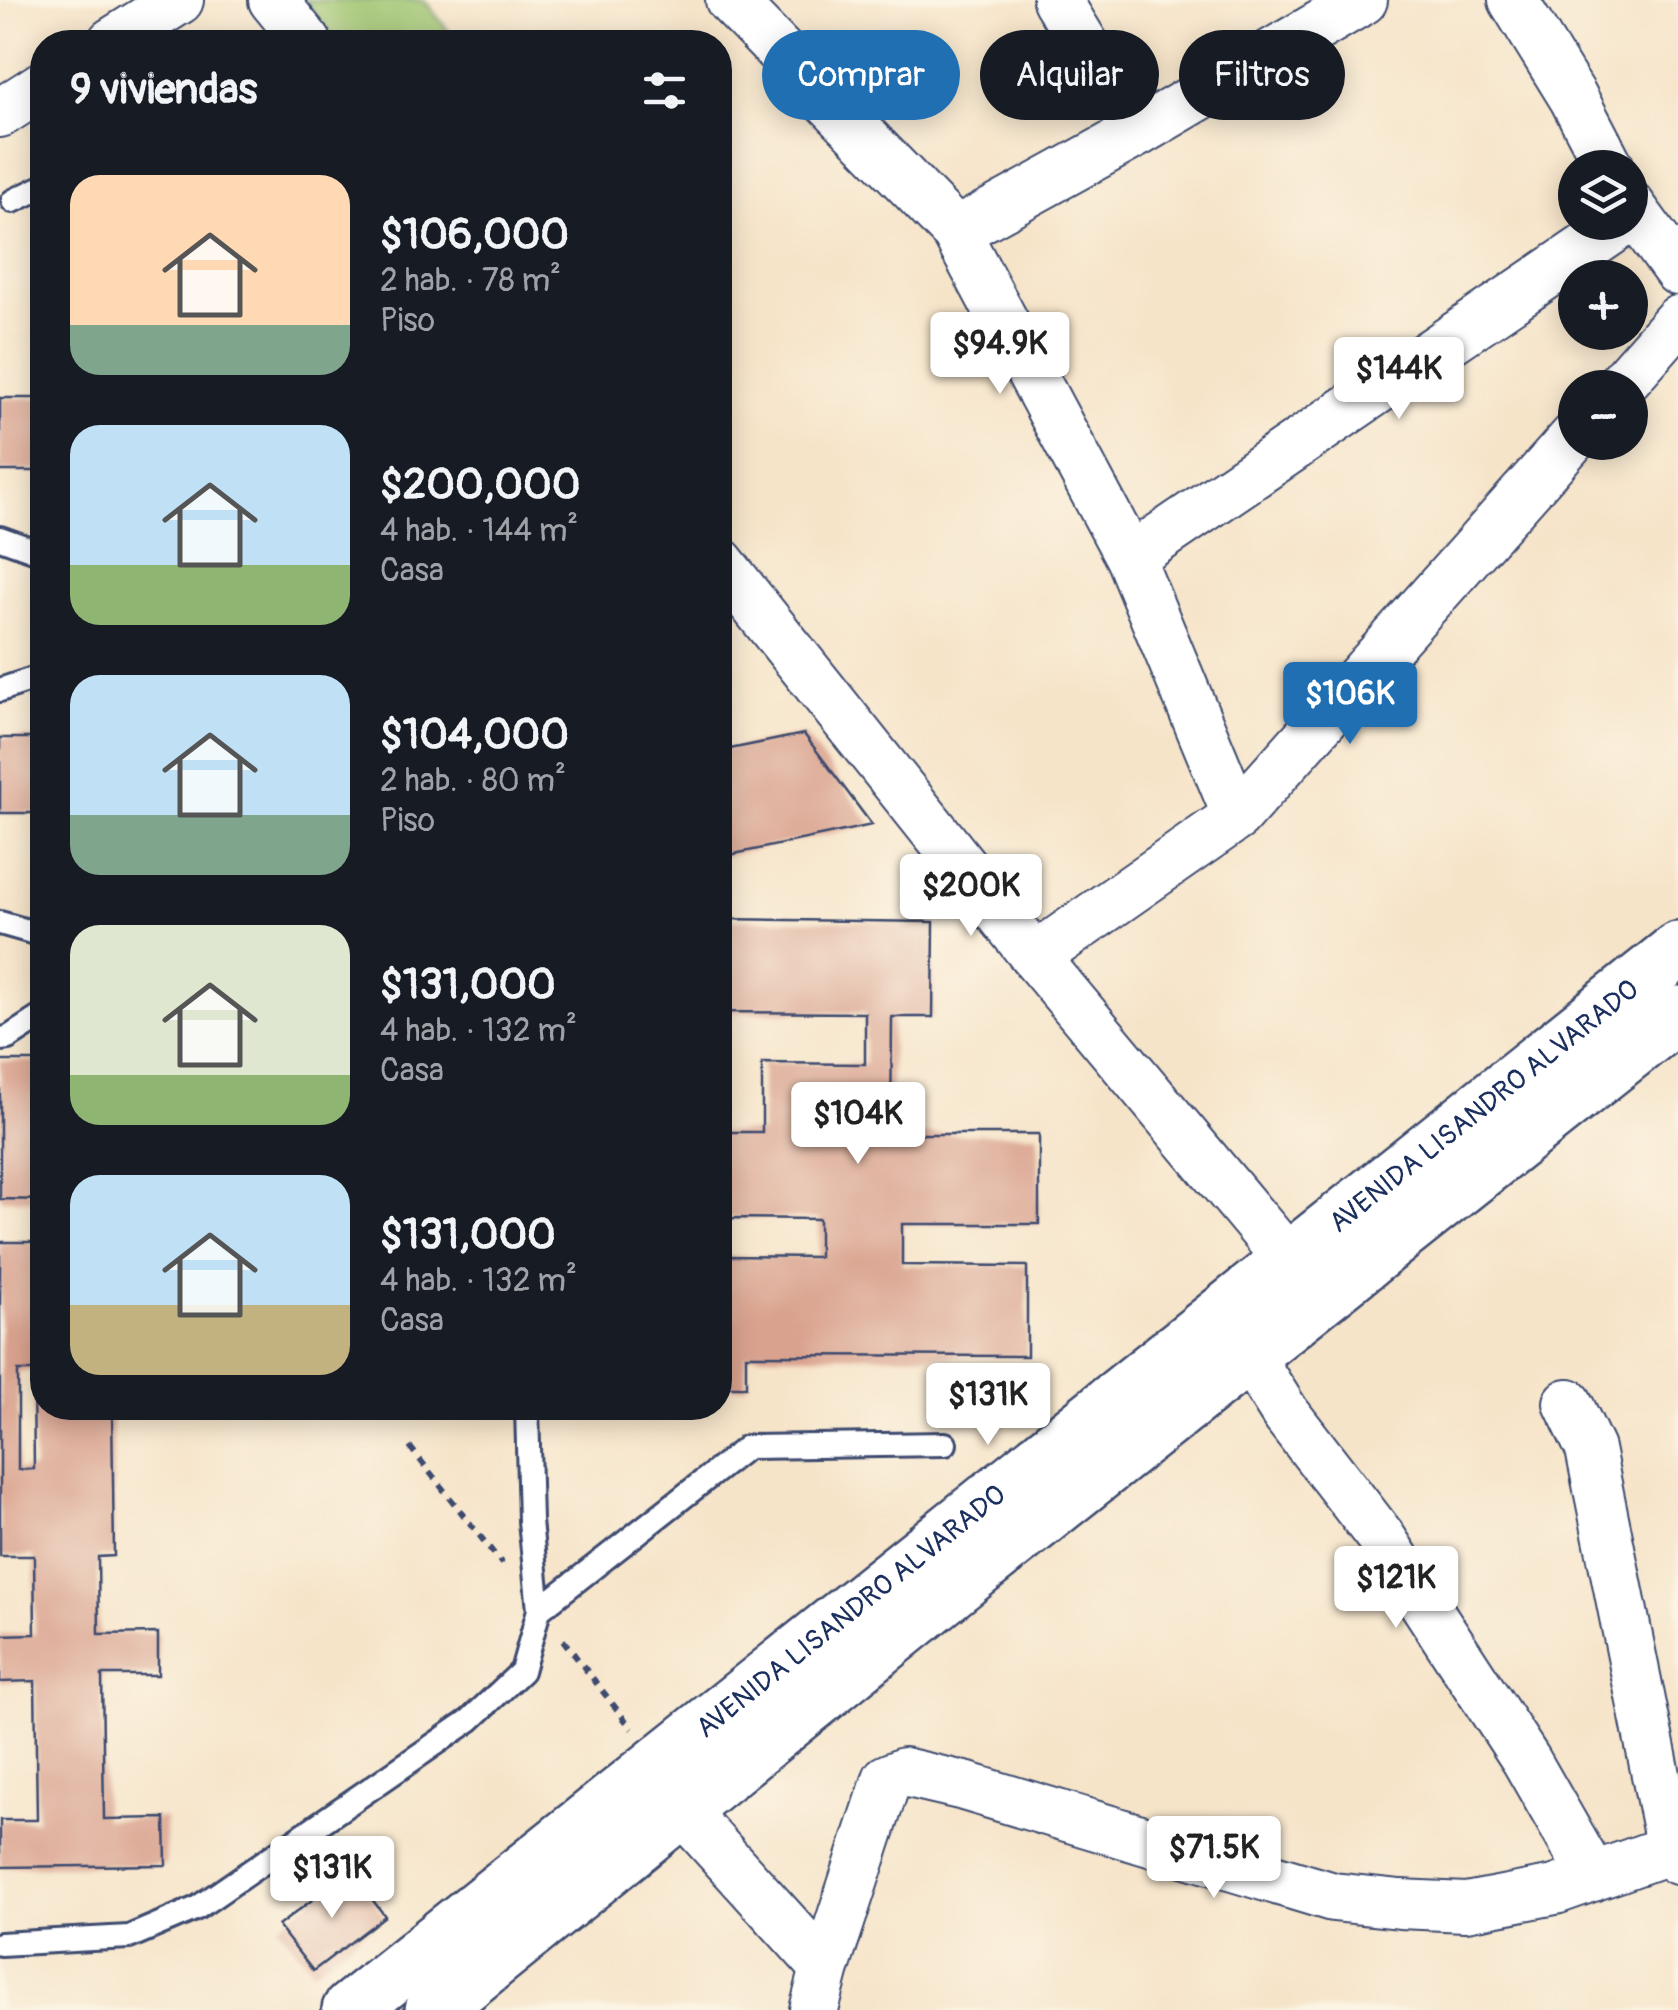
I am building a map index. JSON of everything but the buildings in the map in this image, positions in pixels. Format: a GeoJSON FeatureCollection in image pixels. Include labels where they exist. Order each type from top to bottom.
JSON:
{"type":"FeatureCollection","features":[{"type":"Feature","properties":{"kind":"street"},"geometry":{"type":"LineString","coordinates":[[131,30],[179,0]]}},
{"type":"Feature","properties":{"kind":"street"},"geometry":{"type":"LineString","coordinates":[[273,0],[297,30]]}},
{"type":"Feature","properties":{"kind":"street"},"geometry":{"type":"LineString","coordinates":[[730,0],[956,232],[1130,558],[1238,816]]}},
{"type":"Feature","properties":{"kind":"street"},"geometry":{"type":"LineString","coordinates":[[1057,0],[1138,132]]}},
{"type":"Feature","properties":{"kind":"street"},"geometry":{"type":"LineString","coordinates":[[956,232],[1138,132],[1363,0]]}},
{"type":"Feature","properties":{"kind":"street"},"geometry":{"type":"LineString","coordinates":[[1513,0],[1573,96],[1601,150]]}},
{"type":"Feature","properties":{"kind":"street"},"geometry":{"type":"LineString","coordinates":[[0,113],[30,94]]}},
{"type":"Feature","properties":{"kind":"street"},"geometry":{"type":"LineString","coordinates":[[1648,236],[1678,270]]}},
{"type":"Feature","properties":{"kind":"street"},"geometry":{"type":"LineString","coordinates":[[1130,558],[1594,240]]}},
{"type":"Feature","properties":{"kind":"street"},"geometry":{"type":"LineString","coordinates":[[1634,370],[1678,320]]}},
{"type":"Feature","properties":{"kind":"street"},"geometry":{"type":"LineString","coordinates":[[1035,957],[1238,816],[1558,455]]}},
{"type":"Feature","properties":{"kind":"street"},"geometry":{"type":"LineString","coordinates":[[732,577],[1035,957],[1290,1262]]}},
{"type":"Feature","properties":{"kind":"street","name":"AVENIDA LISANDRO ALVARADO"},"geometry":{"type":"LineString","coordinates":[[433,2010],[664,1791],[1290,1262],[1678,950]]}},
{"type":"Feature","properties":{"kind":"street","name":"AVENIDA LISANDRO ALVARADO"},"geometry":{"type":"LineString","coordinates":[[350,2010],[664,1791],[1249,1356],[1678,1014]]}},
{"type":"Feature","properties":{"kind":"street"},"geometry":{"type":"LineString","coordinates":[[1249,1356],[1285,1413],[1380,1536],[1526,1760],[1594,1876]]}},
{"type":"Feature","properties":{"kind":"street"},"geometry":{"type":"LineString","coordinates":[[819,1989],[887,1779],[904,1772],[964,1786],[1333,1897],[1466,1907],[1555,1890],[1675,1855],[1590,1449],[1568,1403]]}},
{"type":"Feature","properties":{"kind":"street"},"geometry":{"type":"LineString","coordinates":[[664,1791],[819,1989]]}},
{"type":"Feature","properties":{"kind":"lane"},"geometry":{"type":"LineString","coordinates":[[14,201],[30,193]]}},
{"type":"Feature","properties":{"kind":"lane"},"geometry":{"type":"LineString","coordinates":[[0,538],[30,549]]}},
{"type":"Feature","properties":{"kind":"lane"},"geometry":{"type":"LineString","coordinates":[[0,690],[30,680]]}},
{"type":"Feature","properties":{"kind":"lane"},"geometry":{"type":"LineString","coordinates":[[0,923],[30,932]]}},
{"type":"Feature","properties":{"kind":"lane"},"geometry":{"type":"LineString","coordinates":[[0,1040],[30,1023]]}},
{"type":"Feature","properties":{"kind":"lane"},"geometry":{"type":"LineString","coordinates":[[0,1944],[129,1937],[197,1908],[470,1720],[522,1671],[539,1610],[530,1522],[527,1420]]}},
{"type":"Feature","properties":{"kind":"lane"},"geometry":{"type":"LineString","coordinates":[[539,1610],[747,1447],[945,1444]]}},
{"type":"Feature","properties":{"kind":"green space"},"geometry":{"type":"Polygon","coordinates":[[[304,0],[424,0],[448,30],[328,30],[304,0]]]}}]}
